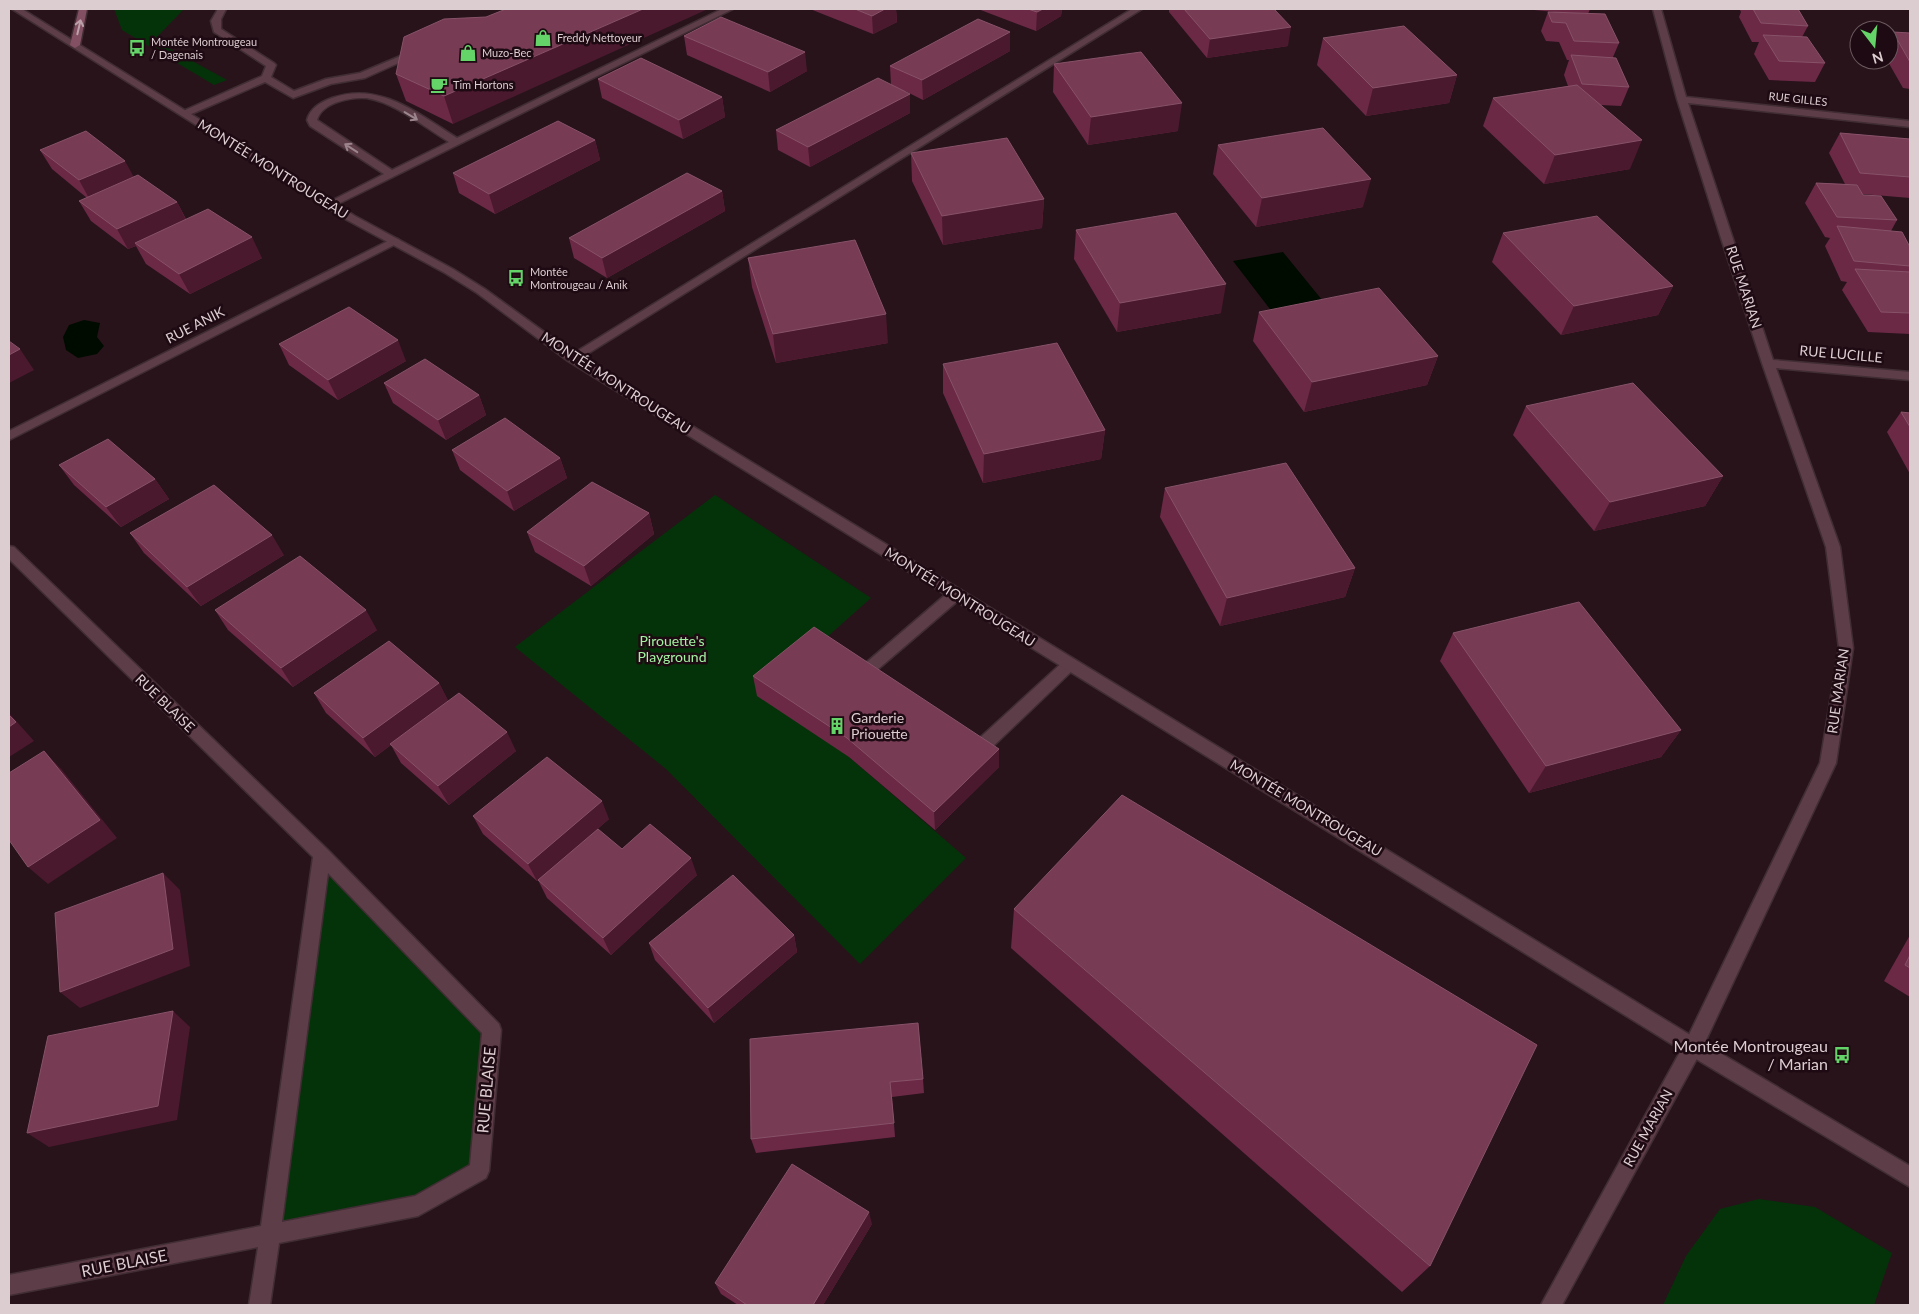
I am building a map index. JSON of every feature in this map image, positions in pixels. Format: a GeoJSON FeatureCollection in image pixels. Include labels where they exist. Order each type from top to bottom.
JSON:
{"type":"FeatureCollection","features":[{"type":"Feature","properties":{"kind":"main road"},"geometry":{"type":"LineString","coordinates":[[75,45],[83,9]]}},
{"type":"Feature","properties":{"kind":"street","name":"MONTÉE MONTROUGEAU"},"geometry":{"type":"LineString","coordinates":[[16,9],[330,204],[481,291],[572,358],[1693,1046],[1910,1177]]}},
{"type":"Feature","properties":{"kind":"street"},"geometry":{"type":"LineString","coordinates":[[186,113],[266,78],[271,65],[217,30],[215,19],[222,9]]}},
{"type":"Feature","properties":{"kind":"street"},"geometry":{"type":"LineString","coordinates":[[330,204],[729,9]]}},
{"type":"Feature","properties":{"kind":"street"},"geometry":{"type":"LineString","coordinates":[[572,358],[1138,9]]}},
{"type":"Feature","properties":{"kind":"street","name":"RUE MARIAN"},"geometry":{"type":"LineString","coordinates":[[1550,1305],[1693,1046],[1828,763],[1846,648],[1833,547],[1768,363],[1682,99],[1657,9]]}},
{"type":"Feature","properties":{"kind":"street"},"geometry":{"type":"LineString","coordinates":[[266,78],[293,95],[329,81],[362,76],[426,48]]}},
{"type":"Feature","properties":{"kind":"street"},"geometry":{"type":"LineString","coordinates":[[392,174],[314,124],[312,120],[315,113],[336,100],[354,95],[370,95],[386,101],[456,142]]}},
{"type":"Feature","properties":{"kind":"street","name":"RUE GILLES"},"geometry":{"type":"LineString","coordinates":[[1682,99],[1910,124]]}},
{"type":"Feature","properties":{"kind":"street","name":"RUE ANIK"},"geometry":{"type":"LineString","coordinates":[[9,436],[394,241]]}},
{"type":"Feature","properties":{"kind":"street","name":"RUE LUCILLE"},"geometry":{"type":"LineString","coordinates":[[1768,363],[1910,376]]}},
{"type":"Feature","properties":{"kind":"street","name":"RUE BLAISE"},"geometry":{"type":"LineString","coordinates":[[9,551],[322,856],[492,1030],[479,1171],[418,1206],[9,1285]]}},
{"type":"Feature","properties":{"kind":"street"},"geometry":{"type":"LineString","coordinates":[[865,672],[956,594]]}},
{"type":"Feature","properties":{"kind":"street"},"geometry":{"type":"LineString","coordinates":[[979,748],[1070,664]]}},
{"type":"Feature","properties":{"kind":"street"},"geometry":{"type":"LineString","coordinates":[[260,1305],[322,856]]}},
{"type":"Feature","properties":{"kind":"green space"},"geometry":{"type":"Polygon","coordinates":[[[114,9],[184,9],[154,40],[227,80],[214,85],[122,30],[114,9]]]}},
{"type":"Feature","properties":{"kind":"green space","name":"Pirouette's Playground"},"geometry":{"type":"Polygon","coordinates":[[[715,495],[871,598],[817,646],[849,757],[966,858],[860,964],[666,769],[515,647],[715,495]]]}},
{"type":"Feature","properties":{"kind":"green space"},"geometry":{"type":"Polygon","coordinates":[[[322,855],[492,1030],[479,1171],[418,1206],[269,1235],[322,855]]]}},
{"type":"Feature","properties":{"kind":"green space"},"geometry":{"type":"Polygon","coordinates":[[[1759,1199],[1815,1207],[1892,1253],[1874,1305],[1663,1305],[1686,1256],[1720,1209],[1759,1199]]]}},
{"type":"Feature","properties":{"kind":"shaded area"},"geometry":{"type":"Polygon","coordinates":[[[1283,252],[1327,306],[1276,317],[1233,261],[1283,252]]]}},
{"type":"Feature","properties":{"kind":"shaded area"},"geometry":{"type":"Polygon","coordinates":[[[84,320],[100,323],[97,337],[104,346],[97,354],[78,358],[66,350],[63,337],[69,325],[84,320]]]}},
{"type":"Feature","properties":{"kind":"building"},"geometry":{"type":"Polygon","coordinates":[[[506,9],[643,9],[444,96],[396,74],[404,37],[444,19],[486,17],[506,9]]]}},
{"type":"Feature","properties":{"kind":"building"},"geometry":{"type":"Polygon","coordinates":[[[855,9],[885,9],[872,16],[855,9]]]}},
{"type":"Feature","properties":{"kind":"building"},"geometry":{"type":"Polygon","coordinates":[[[1028,9],[1043,9],[1037,12],[1028,9]]]}},
{"type":"Feature","properties":{"kind":"building"},"geometry":{"type":"Polygon","coordinates":[[[1184,9],[1274,9],[1291,27],[1210,39],[1184,9]]]}},
{"type":"Feature","properties":{"kind":"building"},"geometry":{"type":"Polygon","coordinates":[[[1753,9],[1798,9],[1808,26],[1761,23],[1753,9]]]}},
{"type":"Feature","properties":{"kind":"building"},"geometry":{"type":"Polygon","coordinates":[[[1548,12],[1605,14],[1619,43],[1574,41],[1566,23],[1552,22],[1548,12]]]}},
{"type":"Feature","properties":{"kind":"building"},"geometry":{"type":"Polygon","coordinates":[[[721,17],[805,52],[768,72],[684,36],[721,17]]]}},
{"type":"Feature","properties":{"kind":"building"},"geometry":{"type":"Polygon","coordinates":[[[978,19],[1010,32],[922,80],[890,66],[978,19]]]}},
{"type":"Feature","properties":{"kind":"building"},"geometry":{"type":"Polygon","coordinates":[[[1404,26],[1457,75],[1373,88],[1323,38],[1404,26]]]}},
{"type":"Feature","properties":{"kind":"building"},"geometry":{"type":"Polygon","coordinates":[[[1899,32],[1910,33],[1910,62],[1899,43],[1899,32]]]}},
{"type":"Feature","properties":{"kind":"building"},"geometry":{"type":"Polygon","coordinates":[[[1763,35],[1807,37],[1825,63],[1779,61],[1763,35]]]}},
{"type":"Feature","properties":{"kind":"building"},"geometry":{"type":"Polygon","coordinates":[[[1141,52],[1182,103],[1091,117],[1054,64],[1141,52]]]}},
{"type":"Feature","properties":{"kind":"building"},"geometry":{"type":"Polygon","coordinates":[[[1571,55],[1616,58],[1629,87],[1582,84],[1571,55]]]}},
{"type":"Feature","properties":{"kind":"building"},"geometry":{"type":"Polygon","coordinates":[[[641,58],[722,97],[679,120],[598,79],[641,58]]]}},
{"type":"Feature","properties":{"kind":"building"},"geometry":{"type":"Polygon","coordinates":[[[878,78],[910,94],[808,147],[776,130],[878,78]]]}},
{"type":"Feature","properties":{"kind":"building"},"geometry":{"type":"Polygon","coordinates":[[[1577,85],[1642,140],[1555,155],[1493,98],[1577,85]]]}},
{"type":"Feature","properties":{"kind":"building"},"geometry":{"type":"Polygon","coordinates":[[[558,121],[595,140],[489,194],[453,173],[558,121]]]}},
{"type":"Feature","properties":{"kind":"building"},"geometry":{"type":"Polygon","coordinates":[[[1323,128],[1371,179],[1262,198],[1218,145],[1323,128]]]}},
{"type":"Feature","properties":{"kind":"building"},"geometry":{"type":"Polygon","coordinates":[[[86,131],[125,161],[79,180],[40,150],[86,131]]]}},
{"type":"Feature","properties":{"kind":"building"},"geometry":{"type":"Polygon","coordinates":[[[1840,133],[1910,139],[1910,177],[1860,173],[1840,133]]]}},
{"type":"Feature","properties":{"kind":"building"},"geometry":{"type":"Polygon","coordinates":[[[1007,138],[1044,199],[942,216],[911,153],[1007,138]]]}},
{"type":"Feature","properties":{"kind":"building"},"geometry":{"type":"Polygon","coordinates":[[[687,173],[722,191],[602,258],[569,238],[687,173]]]}},
{"type":"Feature","properties":{"kind":"building"},"geometry":{"type":"Polygon","coordinates":[[[138,175],[177,202],[117,229],[79,201],[138,175]]]}},
{"type":"Feature","properties":{"kind":"building"},"geometry":{"type":"Polygon","coordinates":[[[1816,183],[1857,185],[1863,195],[1881,196],[1897,220],[1837,217],[1816,183]]]}},
{"type":"Feature","properties":{"kind":"building"},"geometry":{"type":"Polygon","coordinates":[[[208,209],[252,237],[179,274],[135,243],[208,209]]]}},
{"type":"Feature","properties":{"kind":"building"},"geometry":{"type":"Polygon","coordinates":[[[1176,213],[1226,284],[1120,303],[1076,230],[1176,213]]]}},
{"type":"Feature","properties":{"kind":"building"},"geometry":{"type":"Polygon","coordinates":[[[1597,216],[1673,286],[1574,306],[1503,233],[1597,216]]]}},
{"type":"Feature","properties":{"kind":"building"},"geometry":{"type":"Polygon","coordinates":[[[1837,226],[1902,232],[1910,247],[1910,266],[1854,261],[1837,226]]]}},
{"type":"Feature","properties":{"kind":"building"},"geometry":{"type":"Polygon","coordinates":[[[855,240],[886,314],[773,334],[748,258],[855,240]]]}},
{"type":"Feature","properties":{"kind":"building"},"geometry":{"type":"Polygon","coordinates":[[[1855,269],[1910,272],[1910,313],[1881,312],[1855,269]]]}},
{"type":"Feature","properties":{"kind":"building"},"geometry":{"type":"Polygon","coordinates":[[[1379,288],[1438,356],[1312,382],[1259,312],[1379,288]]]}},
{"type":"Feature","properties":{"kind":"building"},"geometry":{"type":"Polygon","coordinates":[[[349,307],[398,340],[328,380],[279,344],[349,307]]]}},
{"type":"Feature","properties":{"kind":"building"},"geometry":{"type":"Polygon","coordinates":[[[9,341],[20,349],[9,355],[9,341]]]}},
{"type":"Feature","properties":{"kind":"building"},"geometry":{"type":"Polygon","coordinates":[[[1057,343],[1105,430],[984,454],[943,364],[1057,343]]]}},
{"type":"Feature","properties":{"kind":"building"},"geometry":{"type":"Polygon","coordinates":[[[425,359],[479,395],[438,420],[384,383],[425,359]]]}},
{"type":"Feature","properties":{"kind":"building"},"geometry":{"type":"Polygon","coordinates":[[[1633,383],[1723,476],[1610,502],[1526,406],[1633,383]]]}},
{"type":"Feature","properties":{"kind":"building"},"geometry":{"type":"Polygon","coordinates":[[[1901,412],[1910,413],[1910,427],[1901,412]]]}},
{"type":"Feature","properties":{"kind":"building"},"geometry":{"type":"Polygon","coordinates":[[[505,418],[560,458],[507,491],[452,450],[505,418]]]}},
{"type":"Feature","properties":{"kind":"building"},"geometry":{"type":"Polygon","coordinates":[[[108,439],[155,479],[106,507],[59,465],[108,439]]]}},
{"type":"Feature","properties":{"kind":"building"},"geometry":{"type":"Polygon","coordinates":[[[1286,463],[1355,568],[1227,598],[1165,488],[1286,463]]]}},
{"type":"Feature","properties":{"kind":"building"},"geometry":{"type":"Polygon","coordinates":[[[592,482],[649,513],[584,566],[527,532],[592,482]]]}},
{"type":"Feature","properties":{"kind":"building"},"geometry":{"type":"Polygon","coordinates":[[[214,485],[272,535],[187,587],[130,533],[214,485]]]}},
{"type":"Feature","properties":{"kind":"building"},"geometry":{"type":"Polygon","coordinates":[[[300,556],[366,610],[281,668],[215,610],[300,556]]]}},
{"type":"Feature","properties":{"kind":"building"},"geometry":{"type":"Polygon","coordinates":[[[1579,602],[1681,730],[1546,766],[1453,633],[1579,602]]]}},
{"type":"Feature","properties":{"kind":"building"},"geometry":{"type":"Polygon","coordinates":[[[814,627],[999,749],[934,812],[847,738],[753,676],[814,627]]]}},
{"type":"Feature","properties":{"kind":"building"},"geometry":{"type":"Polygon","coordinates":[[[389,641],[439,683],[363,738],[314,693],[389,641]]]}},
{"type":"Feature","properties":{"kind":"building"},"geometry":{"type":"Polygon","coordinates":[[[459,693],[507,732],[438,786],[390,744],[459,693]]]}},
{"type":"Feature","properties":{"kind":"building"},"geometry":{"type":"Polygon","coordinates":[[[9,715],[16,722],[9,727],[9,715]]]}},
{"type":"Feature","properties":{"kind":"building"},"geometry":{"type":"Polygon","coordinates":[[[44,751],[100,820],[28,867],[9,840],[9,773],[44,751]]]}},
{"type":"Feature","properties":{"kind":"building"},"geometry":{"type":"Polygon","coordinates":[[[547,757],[602,801],[528,864],[473,816],[547,757]]]}},
{"type":"Feature","properties":{"kind":"building"},"geometry":{"type":"Polygon","coordinates":[[[1122,795],[1537,1045],[1430,1266],[1014,909],[1122,795]]]}},
{"type":"Feature","properties":{"kind":"building"},"geometry":{"type":"Polygon","coordinates":[[[650,824],[691,858],[603,938],[538,880],[598,829],[622,849],[650,824]]]}},
{"type":"Feature","properties":{"kind":"building"},"geometry":{"type":"Polygon","coordinates":[[[163,873],[173,949],[60,992],[55,913],[163,873]]]}},
{"type":"Feature","properties":{"kind":"building"},"geometry":{"type":"Polygon","coordinates":[[[733,875],[794,935],[708,1008],[649,943],[733,875]]]}},
{"type":"Feature","properties":{"kind":"building"},"geometry":{"type":"Polygon","coordinates":[[[1910,955],[1910,968],[1905,965],[1910,955]]]}},
{"type":"Feature","properties":{"kind":"building"},"geometry":{"type":"Polygon","coordinates":[[[173,1011],[158,1106],[27,1133],[48,1036],[173,1011]]]}},
{"type":"Feature","properties":{"kind":"building"},"geometry":{"type":"Polygon","coordinates":[[[918,1023],[923,1079],[890,1082],[894,1123],[751,1139],[750,1039],[918,1023]]]}},
{"type":"Feature","properties":{"kind":"building"},"geometry":{"type":"Polygon","coordinates":[[[792,1164],[869,1212],[813,1305],[747,1305],[715,1283],[792,1164]]]}},
{"type":"Feature","properties":{"kind":"place","name":"Freddy Nettoyeur"},"geometry":{"type":"Point","coordinates":[543,38]}},
{"type":"Feature","properties":{"kind":"place","name":"Montée Montrougeau / Dagenais"},"geometry":{"type":"Point","coordinates":[137,48]}},
{"type":"Feature","properties":{"kind":"place","name":"Muzo-Bec"},"geometry":{"type":"Point","coordinates":[468,53]}},
{"type":"Feature","properties":{"kind":"place","name":"Tim Hortons"},"geometry":{"type":"Point","coordinates":[439,85]}},
{"type":"Feature","properties":{"kind":"place","name":"Montée Montrougeau / Anik"},"geometry":{"type":"Point","coordinates":[516,278]}},
{"type":"Feature","properties":{"kind":"place","name":"Garderie Priouette"},"geometry":{"type":"Point","coordinates":[837,726]}},
{"type":"Feature","properties":{"kind":"place","name":"Montée Montrougeau / Marian"},"geometry":{"type":"Point","coordinates":[1842,1055]}}]}
